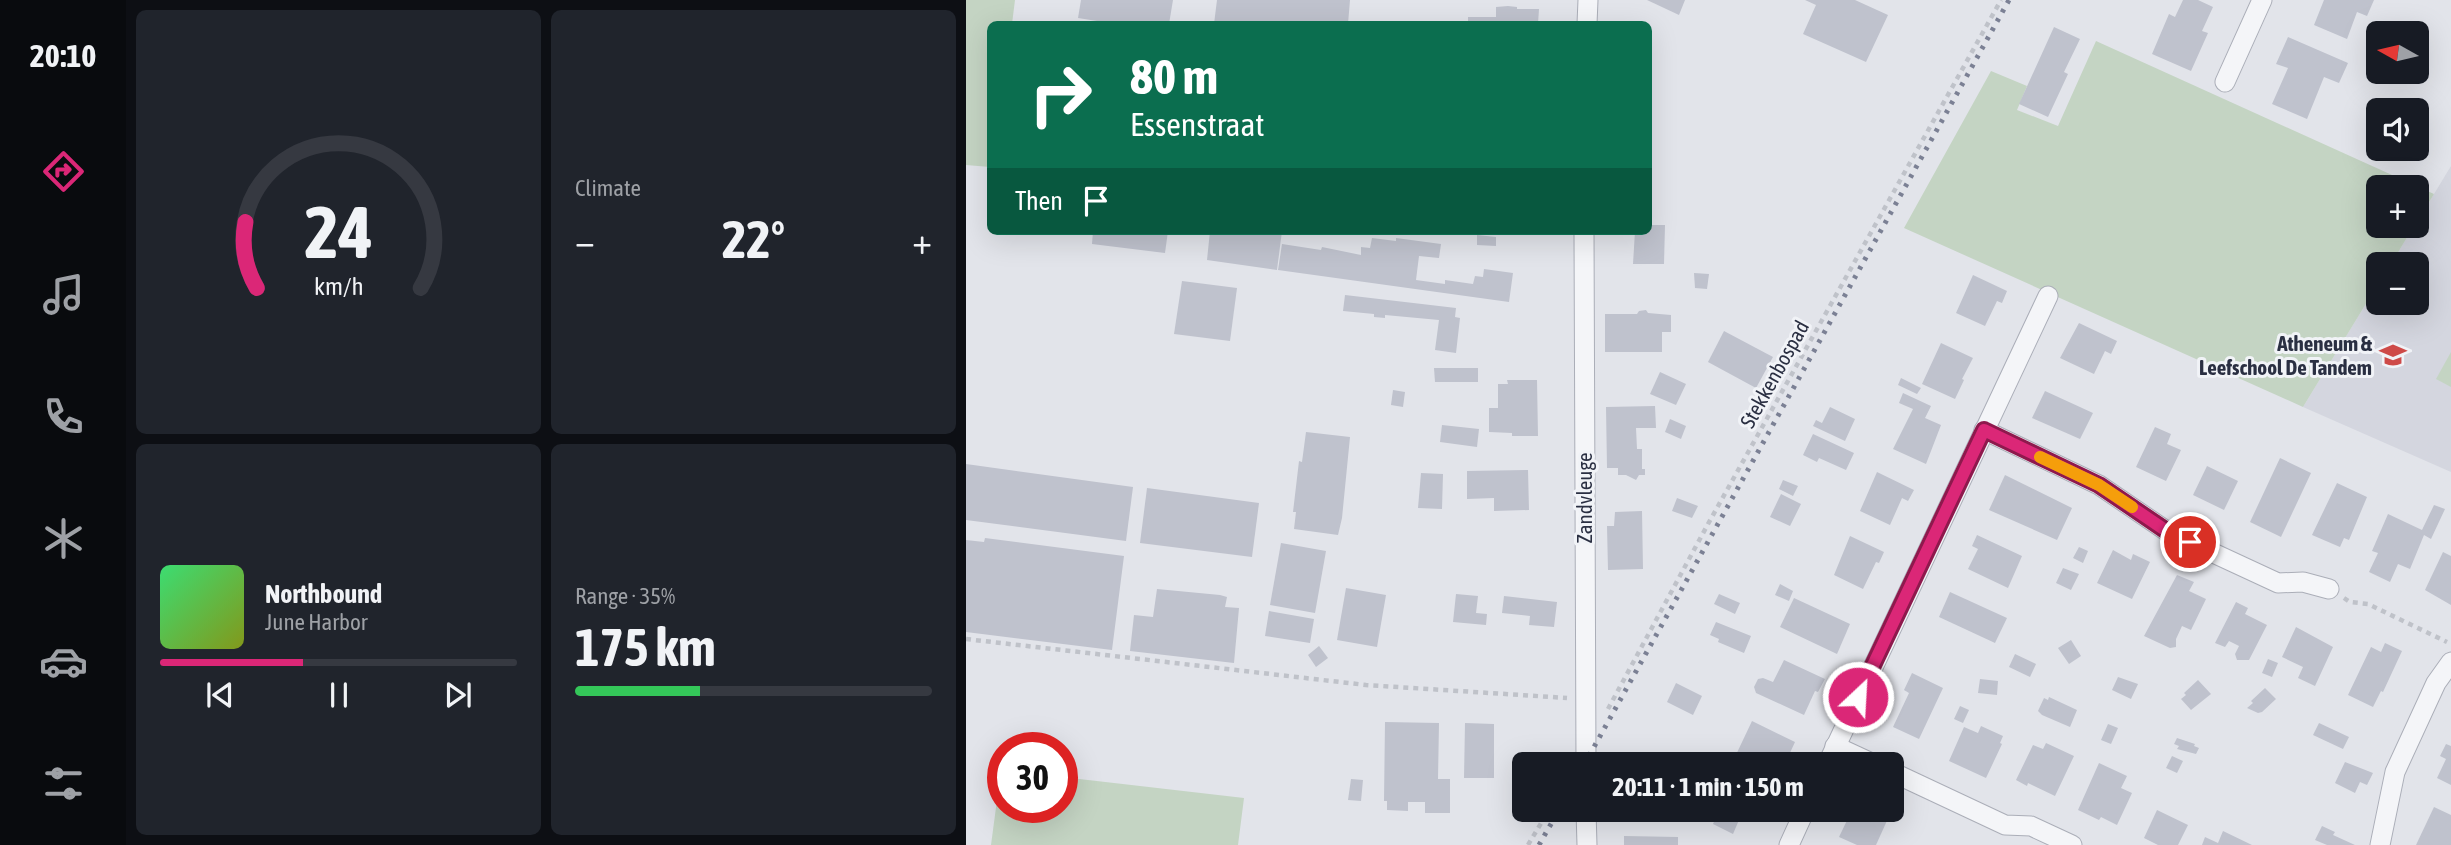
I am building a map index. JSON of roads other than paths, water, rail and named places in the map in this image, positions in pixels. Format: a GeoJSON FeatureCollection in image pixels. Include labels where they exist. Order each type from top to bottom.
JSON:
{"type":"FeatureCollection","features":[{"type":"Feature","properties":{"kind":"street"},"geometry":{"type":"LineString","coordinates":[[1587,21],[1588,0]]}},
{"type":"Feature","properties":{"kind":"street"},"geometry":{"type":"LineString","coordinates":[[2225,82],[2262,0]]}},
{"type":"Feature","properties":{"kind":"street","name":"Zandvleuge"},"geometry":{"type":"LineString","coordinates":[[1584,235],[1586,752]]}},
{"type":"Feature","properties":{"kind":"street"},"geometry":{"type":"LineString","coordinates":[[1832,752],[2048,296]]}},
{"type":"Feature","properties":{"kind":"street"},"geometry":{"type":"LineString","coordinates":[[1984,430],[2099,485],[2168,532],[2278,583],[2303,582],[2329,589]]}},
{"type":"Feature","properties":{"kind":"street"},"geometry":{"type":"LineString","coordinates":[[2380,845],[2395,772],[2436,682],[2451,663]]}},
{"type":"Feature","properties":{"kind":"street"},"geometry":{"type":"LineString","coordinates":[[1835,746],[1848,752]]}},
{"type":"Feature","properties":{"kind":"street"},"geometry":{"type":"LineString","coordinates":[[1904,778],[2005,825],[2031,826],[2072,845]]}},
{"type":"Feature","properties":{"kind":"street"},"geometry":{"type":"LineString","coordinates":[[1586,822],[1587,845]]}},
{"type":"Feature","properties":{"kind":"street"},"geometry":{"type":"LineString","coordinates":[[1789,845],[1800,822]]}},
{"type":"Feature","properties":{"kind":"railway"},"geometry":{"type":"LineString","coordinates":[[1591,752],[2009,0]]}},
{"type":"Feature","properties":{"kind":"railway"},"geometry":{"type":"LineString","coordinates":[[1539,845],[1552,822]]}},
{"type":"Feature","properties":{"kind":"place","name":"Atheneum & Leefschool De Tandem"},"geometry":{"type":"Point","coordinates":[2393,355]}}]}
